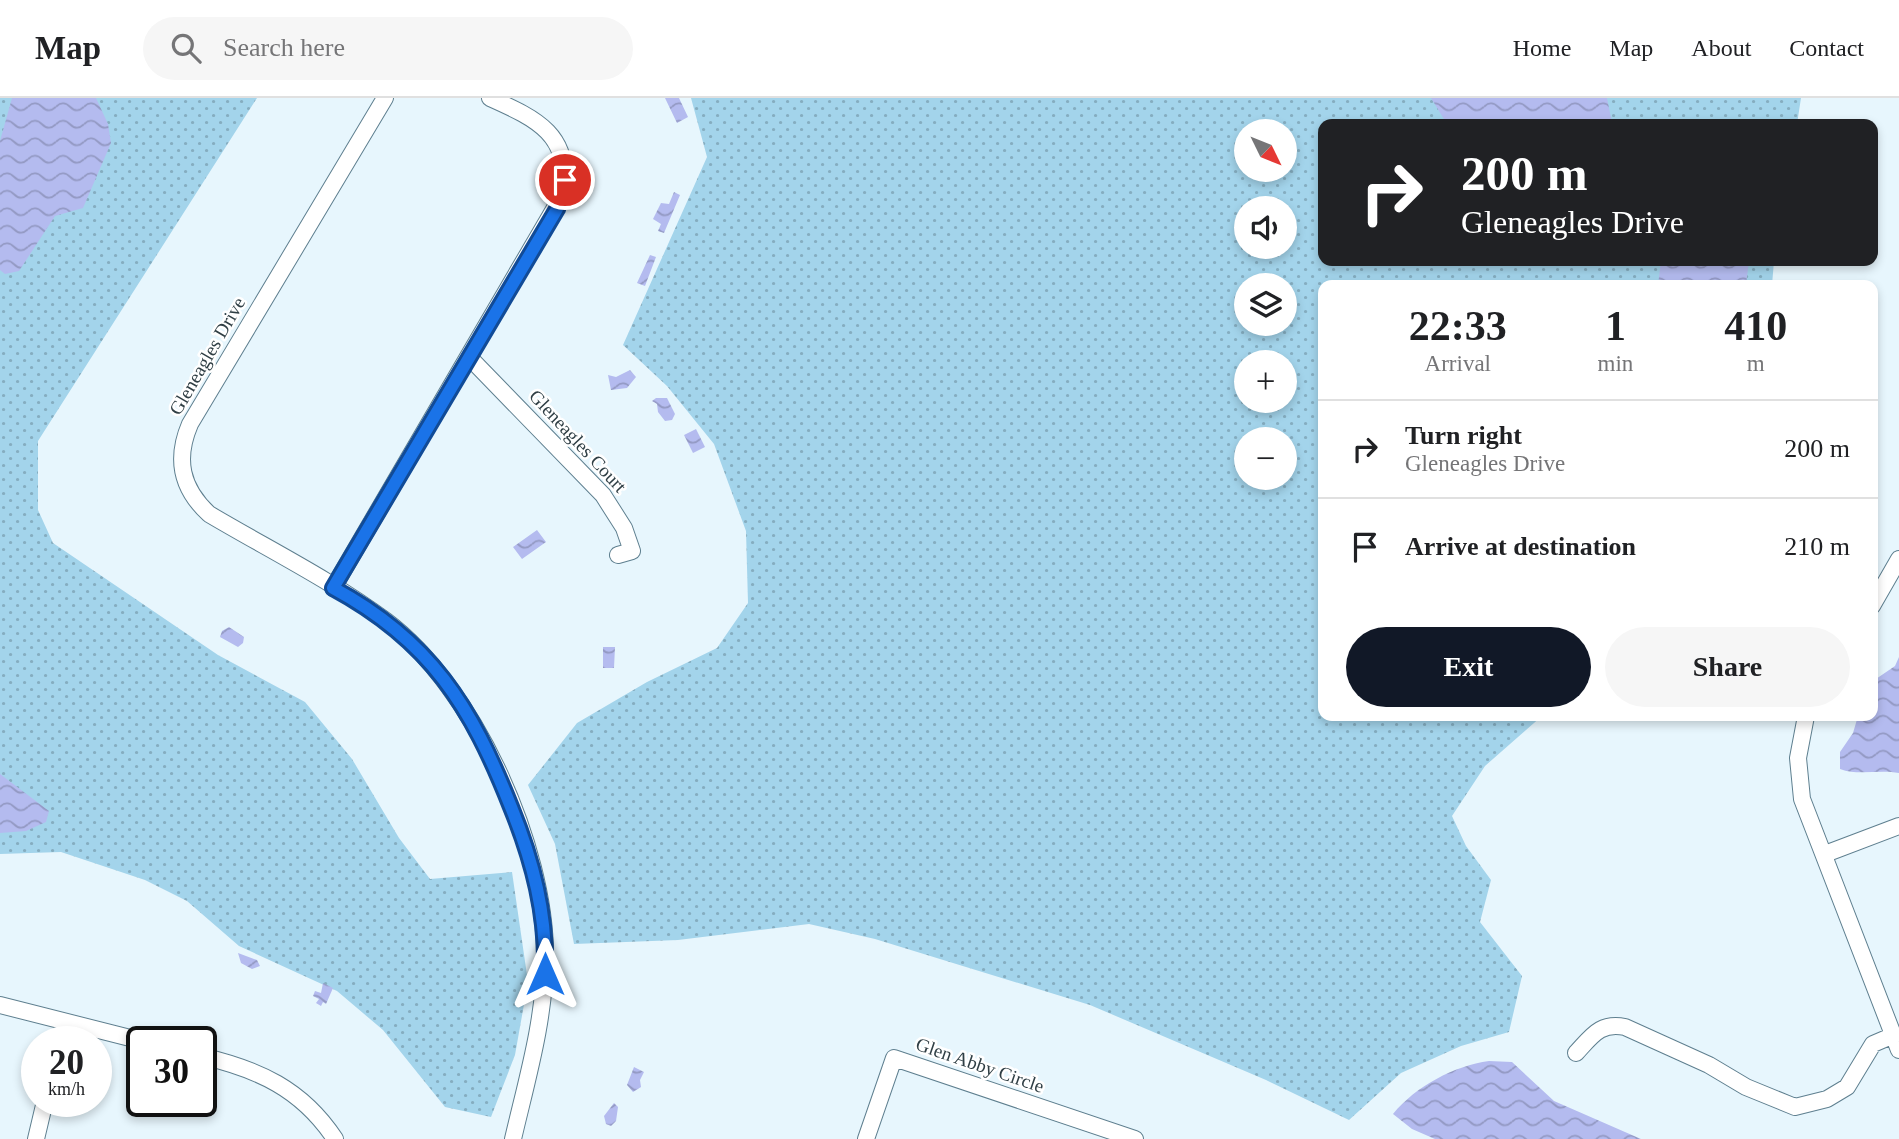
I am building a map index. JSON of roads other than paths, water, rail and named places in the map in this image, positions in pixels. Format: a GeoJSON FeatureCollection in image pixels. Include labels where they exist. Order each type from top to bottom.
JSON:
{"type":"FeatureCollection","features":[{"type":"Feature","properties":{"kind":"street","name":"Gleneagles Drive"},"geometry":{"type":"LineString","coordinates":[[385,98],[190,424],[181,455],[187,487],[209,514],[387,622],[428,660],[454,691],[488,750],[529,856],[544,926],[544,992],[513,1139]]}},
{"type":"Feature","properties":{"kind":"street"},"geometry":{"type":"LineString","coordinates":[[333,588],[557,209],[565,180],[561,153],[545,127],[532,117],[491,98]]}},
{"type":"Feature","properties":{"kind":"street","name":"Gleneagles Court"},"geometry":{"type":"LineString","coordinates":[[469,357],[603,495],[624,528],[632,551],[618,555]]}},
{"type":"Feature","properties":{"kind":"street"},"geometry":{"type":"LineString","coordinates":[[1878,596],[1899,559]]}},
{"type":"Feature","properties":{"kind":"street"},"geometry":{"type":"LineString","coordinates":[[1576,1053],[1598,1029],[1611,1024],[1625,1027],[1709,1065],[1746,1087],[1795,1107],[1827,1098],[1847,1087],[1873,1044],[1896,1042],[1825,854],[1808,817],[1798,777],[1798,758],[1806,721]]}},
{"type":"Feature","properties":{"kind":"street"},"geometry":{"type":"LineString","coordinates":[[1825,854],[1899,826]]}},
{"type":"Feature","properties":{"kind":"street"},"geometry":{"type":"LineString","coordinates":[[0,1005],[126,1037]]}},
{"type":"Feature","properties":{"kind":"street","name":"Glen Abby Circle"},"geometry":{"type":"LineString","coordinates":[[866,1139],[894,1058],[1095,1133],[1135,1139]]}},
{"type":"Feature","properties":{"kind":"street"},"geometry":{"type":"LineString","coordinates":[[217,1059],[234,1063],[274,1079],[307,1104],[335,1139]]}},
{"type":"Feature","properties":{"kind":"street"},"geometry":{"type":"LineString","coordinates":[[36,1139],[41,1117]]}},
{"type":"Feature","properties":{"kind":"water"},"geometry":{"type":"Polygon","coordinates":[[[12,98],[96,98],[108,124],[111,143],[83,208],[55,216],[19,271],[5,274],[0,270],[0,141],[12,98]]]}},
{"type":"Feature","properties":{"kind":"water"},"geometry":{"type":"Polygon","coordinates":[[[665,98],[679,98],[688,117],[677,123],[665,98]]]}},
{"type":"Feature","properties":{"kind":"water"},"geometry":{"type":"Polygon","coordinates":[[[1431,98],[1607,98],[1611,119],[1444,119],[1431,98]]]}},
{"type":"Feature","properties":{"kind":"water"},"geometry":{"type":"Polygon","coordinates":[[[674,192],[680,195],[664,233],[658,231],[661,224],[653,219],[661,203],[669,204],[674,192]]]}},
{"type":"Feature","properties":{"kind":"water"},"geometry":{"type":"Polygon","coordinates":[[[650,255],[656,257],[645,286],[637,283],[650,255]]]}},
{"type":"Feature","properties":{"kind":"water"},"geometry":{"type":"Polygon","coordinates":[[[1660,266],[1748,266],[1747,280],[1659,280],[1660,266]]]}},
{"type":"Feature","properties":{"kind":"water"},"geometry":{"type":"Polygon","coordinates":[[[630,370],[636,377],[627,388],[611,390],[608,375],[616,377],[630,370]]]}},
{"type":"Feature","properties":{"kind":"water"},"geometry":{"type":"Polygon","coordinates":[[[656,398],[667,398],[675,414],[672,420],[665,421],[658,412],[657,404],[652,401],[656,398]]]}},
{"type":"Feature","properties":{"kind":"water"},"geometry":{"type":"Polygon","coordinates":[[[696,429],[705,447],[693,453],[684,435],[696,429]]]}},
{"type":"Feature","properties":{"kind":"water"},"geometry":{"type":"Polygon","coordinates":[[[537,530],[546,542],[522,559],[513,547],[537,530]]]}},
{"type":"Feature","properties":{"kind":"water"},"geometry":{"type":"Polygon","coordinates":[[[229,627],[244,637],[243,643],[238,647],[220,637],[222,631],[229,627]]]}},
{"type":"Feature","properties":{"kind":"water"},"geometry":{"type":"Polygon","coordinates":[[[603,647],[615,647],[614,668],[603,668],[603,647]]]}},
{"type":"Feature","properties":{"kind":"water"},"geometry":{"type":"Polygon","coordinates":[[[1899,657],[1899,773],[1840,769],[1840,752],[1853,733],[1857,721],[1878,721],[1878,678],[1895,666],[1899,657]]]}},
{"type":"Feature","properties":{"kind":"water"},"geometry":{"type":"Polygon","coordinates":[[[0,774],[49,811],[46,822],[26,831],[0,833],[0,774]]]}},
{"type":"Feature","properties":{"kind":"water"},"geometry":{"type":"Polygon","coordinates":[[[238,953],[257,960],[260,966],[252,969],[241,963],[238,953]]]}},
{"type":"Feature","properties":{"kind":"water"},"geometry":{"type":"Polygon","coordinates":[[[323,983],[333,988],[326,1004],[323,1002],[321,1006],[316,1003],[319,999],[313,996],[315,991],[321,993],[323,983]]]}},
{"type":"Feature","properties":{"kind":"water"},"geometry":{"type":"Polygon","coordinates":[[[1489,1061],[1512,1062],[1554,1101],[1641,1139],[1435,1139],[1412,1129],[1393,1114],[1424,1086],[1436,1079],[1462,1067],[1489,1061]]]}},
{"type":"Feature","properties":{"kind":"water"},"geometry":{"type":"Polygon","coordinates":[[[634,1067],[644,1072],[640,1080],[641,1087],[633,1092],[627,1085],[634,1067]]]}},
{"type":"Feature","properties":{"kind":"water"},"geometry":{"type":"Polygon","coordinates":[[[614,1103],[618,1107],[616,1121],[611,1126],[606,1124],[604,1116],[614,1103]]]}}]}
